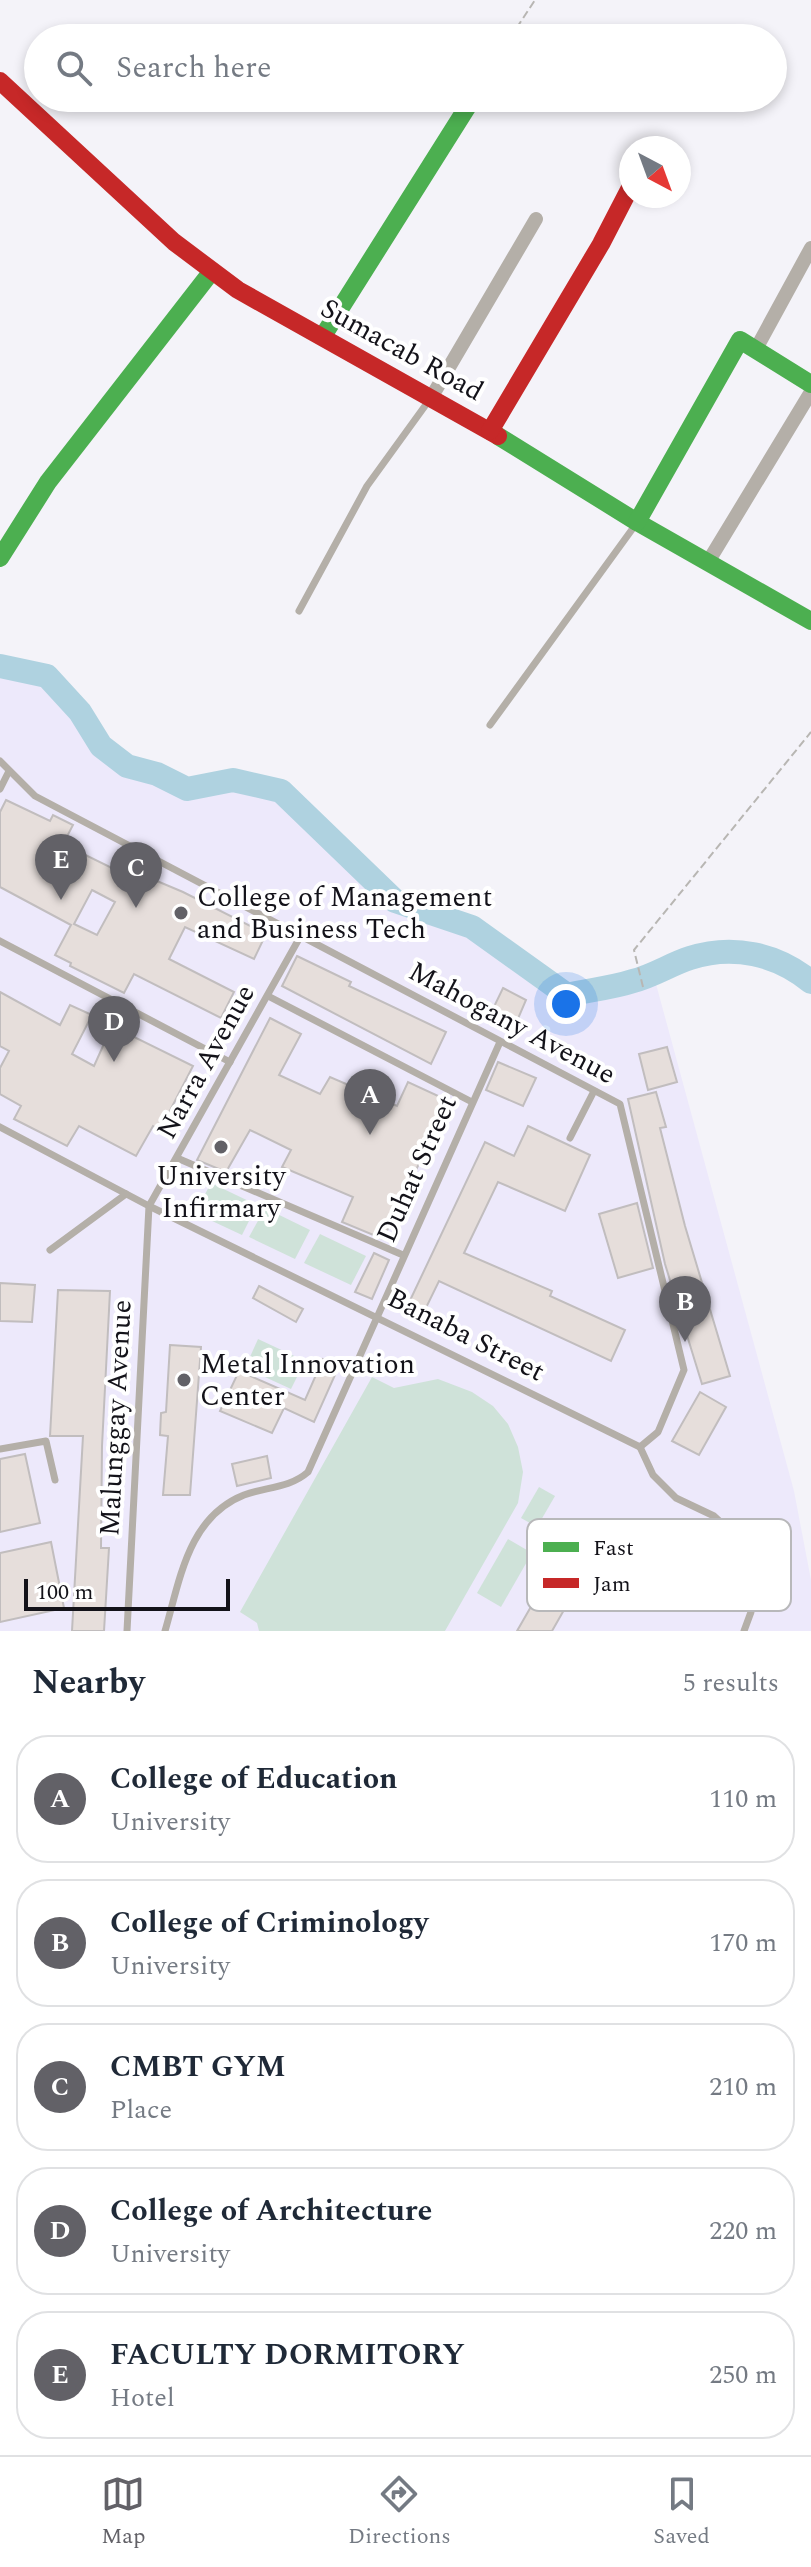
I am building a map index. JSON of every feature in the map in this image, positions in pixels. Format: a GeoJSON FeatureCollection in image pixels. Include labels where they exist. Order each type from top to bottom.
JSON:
{"type":"FeatureCollection","features":[{"type":"Feature","properties":{"kind":"street","name":"Sumacab Road"},"geometry":{"type":"LineString","coordinates":[[0,81],[24,103]]}},
{"type":"Feature","properties":{"kind":"street","name":"Sumacab Road"},"geometry":{"type":"LineString","coordinates":[[34,112],[174,242],[238,290],[490,431],[637,522],[811,621]]}},
{"type":"Feature","properties":{"kind":"street"},"geometry":{"type":"LineString","coordinates":[[323,336],[464,112]]}},
{"type":"Feature","properties":{"kind":"street"},"geometry":{"type":"LineString","coordinates":[[490,431],[620,208]]}},
{"type":"Feature","properties":{"kind":"street"},"geometry":{"type":"LineString","coordinates":[[431,398],[536,219]]}},
{"type":"Feature","properties":{"kind":"street"},"geometry":{"type":"LineString","coordinates":[[756,349],[811,248]]}},
{"type":"Feature","properties":{"kind":"street"},"geometry":{"type":"LineString","coordinates":[[0,558],[48,482],[212,271]]}},
{"type":"Feature","properties":{"kind":"street"},"geometry":{"type":"LineString","coordinates":[[637,522],[740,340],[811,384]]}},
{"type":"Feature","properties":{"kind":"street"},"geometry":{"type":"LineString","coordinates":[[708,562],[811,392]]}},
{"type":"Feature","properties":{"kind":"lane"},"geometry":{"type":"LineString","coordinates":[[299,611],[367,486],[431,398]]}},
{"type":"Feature","properties":{"kind":"lane"},"geometry":{"type":"LineString","coordinates":[[490,725],[637,522]]}},
{"type":"Feature","properties":{"kind":"lane","name":"Mahogany Avenue"},"geometry":{"type":"LineString","coordinates":[[0,761],[35,796],[620,1104],[684,1370],[658,1432],[640,1447]]}},
{"type":"Feature","properties":{"kind":"lane"},"geometry":{"type":"LineString","coordinates":[[0,789],[9,771]]}},
{"type":"Feature","properties":{"kind":"lane","name":"Narra Avenue"},"geometry":{"type":"LineString","coordinates":[[149,1206],[300,937]]}},
{"type":"Feature","properties":{"kind":"lane"},"geometry":{"type":"LineString","coordinates":[[0,941],[230,1062]]}},
{"type":"Feature","properties":{"kind":"lane"},"geometry":{"type":"LineString","coordinates":[[268,996],[470,1101]]}},
{"type":"Feature","properties":{"kind":"lane","name":"Duhat Street"},"geometry":{"type":"LineString","coordinates":[[165,1631],[189,1549],[202,1527],[243,1496],[297,1481],[308,1472],[470,1101],[500,1042]]}},
{"type":"Feature","properties":{"kind":"lane"},"geometry":{"type":"LineString","coordinates":[[570,1138],[594,1091]]}},
{"type":"Feature","properties":{"kind":"lane","name":"Banaba Street"},"geometry":{"type":"LineString","coordinates":[[0,1127],[149,1206],[640,1447]]}},
{"type":"Feature","properties":{"kind":"lane"},"geometry":{"type":"LineString","coordinates":[[177,1158],[403,1255]]}},
{"type":"Feature","properties":{"kind":"lane"},"geometry":{"type":"LineString","coordinates":[[50,1250],[126,1194]]}},
{"type":"Feature","properties":{"kind":"lane","name":"Malunggay Avenue"},"geometry":{"type":"LineString","coordinates":[[127,1631],[149,1206]]}},
{"type":"Feature","properties":{"kind":"lane"},"geometry":{"type":"LineString","coordinates":[[0,1449],[46,1441],[55,1480]]}},
{"type":"Feature","properties":{"kind":"lane"},"geometry":{"type":"LineString","coordinates":[[640,1447],[653,1475],[676,1498],[717,1519]]}},
{"type":"Feature","properties":{"kind":"lane"},"geometry":{"type":"LineString","coordinates":[[744,1631],[751,1611]]}},
{"type":"Feature","properties":{"kind":"path"},"geometry":{"type":"LineString","coordinates":[[519,24],[535,0]]}},
{"type":"Feature","properties":{"kind":"path"},"geometry":{"type":"LineString","coordinates":[[643,987],[634,950],[811,732]]}},
{"type":"Feature","properties":{"kind":"shaded area"},"geometry":{"type":"Polygon","coordinates":[[[0,666],[47,676],[80,712],[101,746],[127,766],[157,774],[187,789],[233,780],[281,791],[395,900],[472,927],[567,995],[633,982],[653,973],[794,1491],[811,1580],[811,1631],[0,1631],[0,666]]]}},
{"type":"Feature","properties":{"kind":"green space"},"geometry":{"type":"Polygon","coordinates":[[[211,1183],[257,1205],[242,1235],[195,1213],[211,1183]]]}},
{"type":"Feature","properties":{"kind":"green space"},"geometry":{"type":"Polygon","coordinates":[[[265,1208],[310,1230],[295,1259],[249,1237],[265,1208]]]}},
{"type":"Feature","properties":{"kind":"green space"},"geometry":{"type":"Polygon","coordinates":[[[320,1234],[366,1256],[351,1285],[304,1263],[320,1234]]]}},
{"type":"Feature","properties":{"kind":"green space"},"geometry":{"type":"Polygon","coordinates":[[[258,1339],[305,1361],[291,1389],[245,1368],[258,1339]]]}},
{"type":"Feature","properties":{"kind":"green space"},"geometry":{"type":"Polygon","coordinates":[[[372,1377],[394,1388],[438,1379],[472,1392],[493,1406],[508,1424],[518,1447],[523,1472],[518,1503],[445,1631],[259,1631],[257,1623],[240,1612],[372,1377]]]}},
{"type":"Feature","properties":{"kind":"green space"},"geometry":{"type":"Polygon","coordinates":[[[539,1487],[555,1496],[542,1519],[527,1521],[521,1518],[539,1487]]]}},
{"type":"Feature","properties":{"kind":"green space"},"geometry":{"type":"Polygon","coordinates":[[[508,1539],[527,1550],[527,1562],[501,1607],[477,1593],[508,1539]]]}},
{"type":"Feature","properties":{"kind":"building"},"geometry":{"type":"Polygon","coordinates":[[[6,800],[50,821],[53,815],[73,825],[63,844],[128,876],[131,870],[183,892],[266,934],[254,959],[185,927],[169,959],[234,992],[221,1018],[134,974],[124,993],[55,955],[71,925],[0,887],[0,812],[6,800]],[[92,890],[74,924],[97,935],[115,902],[92,890]]]}},
{"type":"Feature","properties":{"kind":"building"},"geometry":{"type":"Polygon","coordinates":[[[297,956],[351,982],[349,986],[446,1032],[431,1064],[282,986],[297,956]]]}},
{"type":"Feature","properties":{"kind":"building"},"geometry":{"type":"Polygon","coordinates":[[[503,988],[526,1000],[514,1028],[489,1017],[503,988]]]}},
{"type":"Feature","properties":{"kind":"building"},"geometry":{"type":"Polygon","coordinates":[[[0,992],[60,1025],[70,1005],[92,1015],[72,1054],[94,1066],[112,1026],[193,1066],[160,1130],[153,1126],[136,1156],[79,1126],[67,1146],[14,1119],[21,1106],[0,1094],[0,1068],[9,1051],[0,1046],[0,992]]]}},
{"type":"Feature","properties":{"kind":"building"},"geometry":{"type":"Polygon","coordinates":[[[270,1018],[301,1034],[279,1075],[320,1094],[330,1077],[397,1106],[408,1082],[449,1101],[383,1239],[342,1222],[353,1197],[282,1167],[291,1150],[250,1130],[226,1172],[197,1160],[270,1018]]]}},
{"type":"Feature","properties":{"kind":"building"},"geometry":{"type":"Polygon","coordinates":[[[667,1047],[677,1082],[648,1090],[639,1054],[667,1047]]]}},
{"type":"Feature","properties":{"kind":"building"},"geometry":{"type":"Polygon","coordinates":[[[498,1062],[536,1078],[523,1106],[486,1090],[498,1062]]]}},
{"type":"Feature","properties":{"kind":"building"},"geometry":{"type":"Polygon","coordinates":[[[656,1092],[666,1127],[660,1128],[685,1226],[730,1376],[702,1384],[665,1264],[628,1099],[656,1092]]]}},
{"type":"Feature","properties":{"kind":"building"},"geometry":{"type":"Polygon","coordinates":[[[528,1126],[590,1155],[565,1211],[498,1182],[464,1253],[552,1291],[550,1296],[625,1330],[611,1361],[439,1281],[421,1318],[405,1311],[485,1142],[514,1156],[528,1126]]]}},
{"type":"Feature","properties":{"kind":"building"},"geometry":{"type":"Polygon","coordinates":[[[637,1203],[653,1268],[618,1278],[599,1214],[637,1203]]]}},
{"type":"Feature","properties":{"kind":"building"},"geometry":{"type":"Polygon","coordinates":[[[374,1253],[389,1260],[372,1299],[355,1292],[374,1253]]]}},
{"type":"Feature","properties":{"kind":"building"},"geometry":{"type":"Polygon","coordinates":[[[0,1283],[35,1285],[32,1322],[0,1321],[0,1283]]]}},
{"type":"Feature","properties":{"kind":"building"},"geometry":{"type":"Polygon","coordinates":[[[259,1286],[303,1309],[296,1322],[253,1298],[259,1286]]]}},
{"type":"Feature","properties":{"kind":"building"},"geometry":{"type":"Polygon","coordinates":[[[58,1290],[110,1291],[102,1446],[101,1548],[109,1548],[104,1631],[72,1631],[83,1436],[50,1436],[58,1290]]]}},
{"type":"Feature","properties":{"kind":"building","name":"Metal Innovation Center"},"geometry":{"type":"Polygon","coordinates":[[[170,1345],[201,1347],[190,1495],[163,1495],[168,1436],[160,1435],[161,1413],[166,1412],[170,1345]]]}},
{"type":"Feature","properties":{"kind":"building"},"geometry":{"type":"Polygon","coordinates":[[[323,1359],[339,1366],[314,1422],[284,1408],[272,1433],[220,1411],[239,1371],[305,1400],[323,1359]]]}},
{"type":"Feature","properties":{"kind":"building"},"geometry":{"type":"Polygon","coordinates":[[[700,1392],[726,1407],[699,1455],[672,1441],[700,1392]]]}},
{"type":"Feature","properties":{"kind":"building"},"geometry":{"type":"Polygon","coordinates":[[[25,1454],[40,1523],[0,1532],[0,1459],[25,1454]]]}},
{"type":"Feature","properties":{"kind":"building"},"geometry":{"type":"Polygon","coordinates":[[[267,1456],[271,1478],[237,1486],[232,1464],[267,1456]]]}},
{"type":"Feature","properties":{"kind":"building"},"geometry":{"type":"Polygon","coordinates":[[[51,1542],[64,1608],[0,1622],[0,1553],[51,1542]]]}},
{"type":"Feature","properties":{"kind":"building"},"geometry":{"type":"Polygon","coordinates":[[[528,1611],[563,1611],[552,1631],[517,1631],[528,1611]]]}},
{"type":"Feature","properties":{"kind":"waterway"},"geometry":{"type":"LineString","coordinates":[[0,666],[47,676],[80,712],[101,746],[127,766],[157,774],[187,789],[233,780],[281,791],[395,901],[472,927],[567,995],[625,983],[690,958],[722,952],[769,958],[811,982]]}},
{"type":"Feature","properties":{"kind":"traffic: fast"},"geometry":{"type":"LineString","coordinates":[[323,336],[464,112]]}},
{"type":"Feature","properties":{"kind":"traffic: fast"},"geometry":{"type":"LineString","coordinates":[[0,558],[48,482],[212,271]]}},
{"type":"Feature","properties":{"kind":"traffic: fast"},"geometry":{"type":"LineString","coordinates":[[637,522],[740,340],[811,384]]}},
{"type":"Feature","properties":{"kind":"traffic: fast"},"geometry":{"type":"LineString","coordinates":[[498,436],[637,522],[811,621]]}},
{"type":"Feature","properties":{"kind":"traffic: jam"},"geometry":{"type":"LineString","coordinates":[[0,81],[24,103]]}},
{"type":"Feature","properties":{"kind":"traffic: jam"},"geometry":{"type":"LineString","coordinates":[[34,112],[174,242],[238,290],[498,436]]}},
{"type":"Feature","properties":{"kind":"traffic: jam"},"geometry":{"type":"LineString","coordinates":[[490,431],[620,208]]}},
{"type":"Feature","properties":{"kind":"place","name":"FACULTY DORMITORY"},"geometry":{"type":"Point","coordinates":[61,900]}},
{"type":"Feature","properties":{"kind":"place","name":"CMBT GYM"},"geometry":{"type":"Point","coordinates":[136,908]}},
{"type":"Feature","properties":{"kind":"place","name":"College of Management and Business Tech"},"geometry":{"type":"Point","coordinates":[181,913]}},
{"type":"Feature","properties":{"kind":"place","name":"College of Architecture"},"geometry":{"type":"Point","coordinates":[114,1062]}},
{"type":"Feature","properties":{"kind":"place","name":"College of Education"},"geometry":{"type":"Point","coordinates":[370,1135]}},
{"type":"Feature","properties":{"kind":"place","name":"University Infirmary"},"geometry":{"type":"Point","coordinates":[221,1147]}},
{"type":"Feature","properties":{"kind":"place","name":"College of Criminology"},"geometry":{"type":"Point","coordinates":[685,1342]}},
{"type":"Feature","properties":{"kind":"place","name":"Metal Innovation Center"},"geometry":{"type":"Point","coordinates":[184,1380]}}]}
